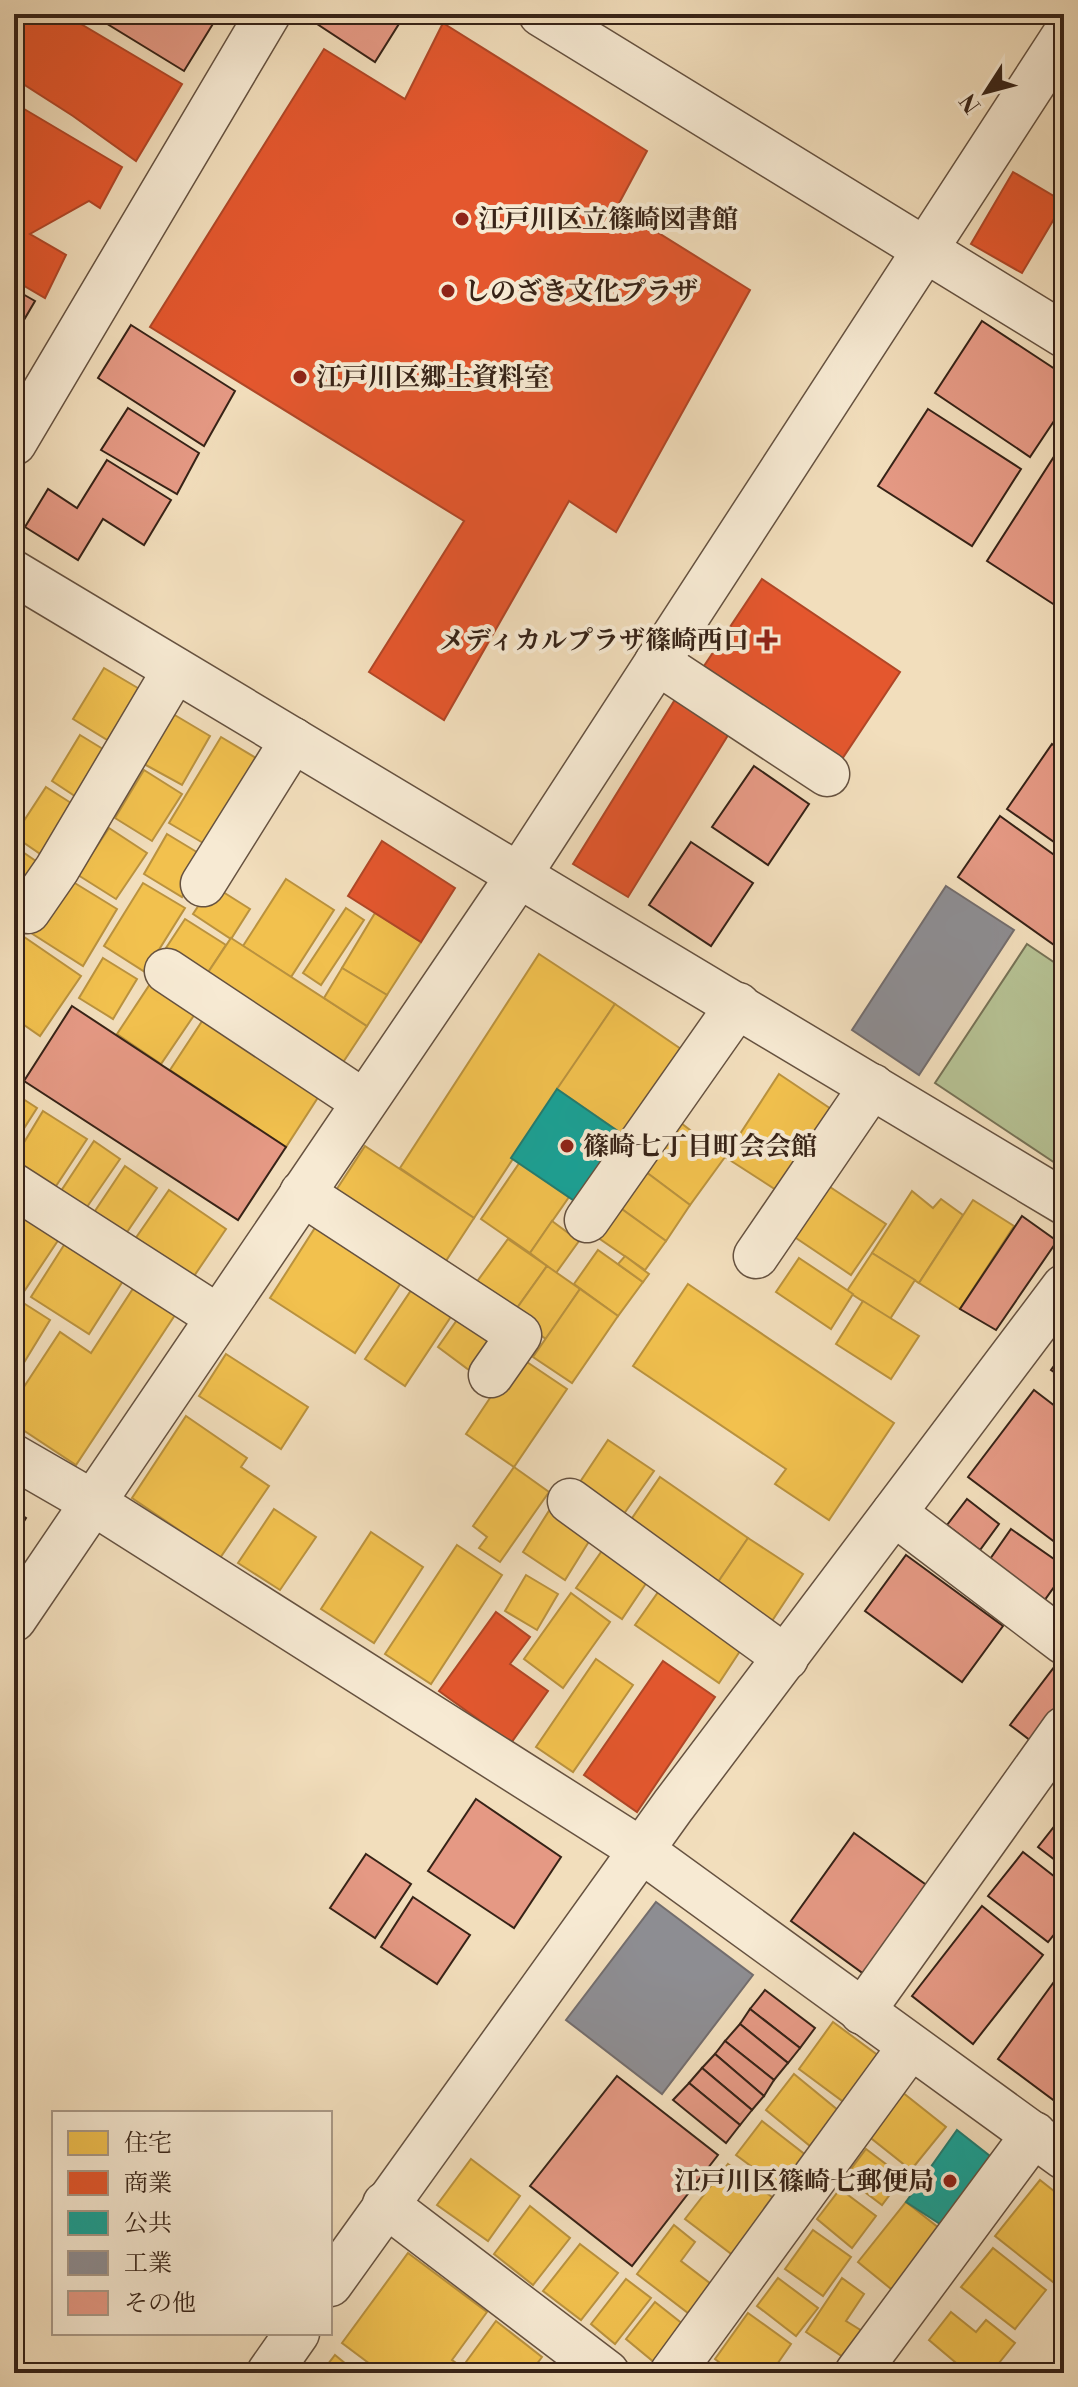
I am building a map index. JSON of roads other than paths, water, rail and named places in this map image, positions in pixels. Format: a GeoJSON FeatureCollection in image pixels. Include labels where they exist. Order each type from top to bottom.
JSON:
{"type":"FeatureCollection","features":[{"type":"Feature","properties":{"kind":"street"},"geometry":{"type":"LineString","coordinates":[[14,443],[268,14]]}},
{"type":"Feature","properties":{"kind":"street"},"geometry":{"type":"LineString","coordinates":[[541,14],[922,251],[1064,335]]}},
{"type":"Feature","properties":{"kind":"street"},"geometry":{"type":"LineString","coordinates":[[14,1619],[519,875],[1064,36]]}},
{"type":"Feature","properties":{"kind":"street"},"geometry":{"type":"LineString","coordinates":[[14,573],[1064,1202]]}},
{"type":"Feature","properties":{"kind":"street"},"geometry":{"type":"LineString","coordinates":[[657,662],[827,774]]}},
{"type":"Feature","properties":{"kind":"street"},"geometry":{"type":"LineString","coordinates":[[28,911],[57,869],[175,670]]}},
{"type":"Feature","properties":{"kind":"street"},"geometry":{"type":"LineString","coordinates":[[203,884],[293,740]]}},
{"type":"Feature","properties":{"kind":"street"},"geometry":{"type":"LineString","coordinates":[[167,971],[364,1102]]}},
{"type":"Feature","properties":{"kind":"street"},"geometry":{"type":"LineString","coordinates":[[587,1220],[738,1005]]}},
{"type":"Feature","properties":{"kind":"street"},"geometry":{"type":"LineString","coordinates":[[756,1256],[872,1086]]}},
{"type":"Feature","properties":{"kind":"street"},"geometry":{"type":"LineString","coordinates":[[14,1186],[218,1317]]}},
{"type":"Feature","properties":{"kind":"street"},"geometry":{"type":"LineString","coordinates":[[302,1193],[519,1335],[491,1375]]}},
{"type":"Feature","properties":{"kind":"street"},"geometry":{"type":"LineString","coordinates":[[332,2281],[641,1850],[1064,1287]]}},
{"type":"Feature","properties":{"kind":"street"},"geometry":{"type":"LineString","coordinates":[[14,1457],[92,1502],[641,1850],[1049,2146],[857,2373]]}},
{"type":"Feature","properties":{"kind":"street"},"geometry":{"type":"LineString","coordinates":[[570,1501],[786,1658]]}},
{"type":"Feature","properties":{"kind":"street"},"geometry":{"type":"LineString","coordinates":[[894,1513],[1064,1642]]}},
{"type":"Feature","properties":{"kind":"street"},"geometry":{"type":"LineString","coordinates":[[862,2012],[1064,1729]]}},
{"type":"Feature","properties":{"kind":"street"},"geometry":{"type":"LineString","coordinates":[[672,2373],[910,2047]]}},
{"type":"Feature","properties":{"kind":"street"},"geometry":{"type":"LineString","coordinates":[[385,2204],[607,2373]]}},
{"type":"Feature","properties":{"kind":"street"},"geometry":{"type":"LineString","coordinates":[[269,2373],[296,2335]]}},
{"type":"Feature","properties":{"kind":"place","name":"江戸川区立篠崎図書館"},"geometry":{"type":"Point","coordinates":[462,219]}},
{"type":"Feature","properties":{"kind":"place","name":"しのざき文化プラザ"},"geometry":{"type":"Point","coordinates":[448,291]}},
{"type":"Feature","properties":{"kind":"place","name":"江戸川区郷土資料室"},"geometry":{"type":"Point","coordinates":[300,377]}},
{"type":"Feature","properties":{"kind":"place","name":"メディカルプラザ篠崎西口"},"geometry":{"type":"Point","coordinates":[767,640]}},
{"type":"Feature","properties":{"kind":"place","name":"篠崎七丁目町会会館"},"geometry":{"type":"Point","coordinates":[567,1146]}},
{"type":"Feature","properties":{"kind":"place","name":"江戸川区篠崎七郵便局"},"geometry":{"type":"Point","coordinates":[950,2181]}}]}
